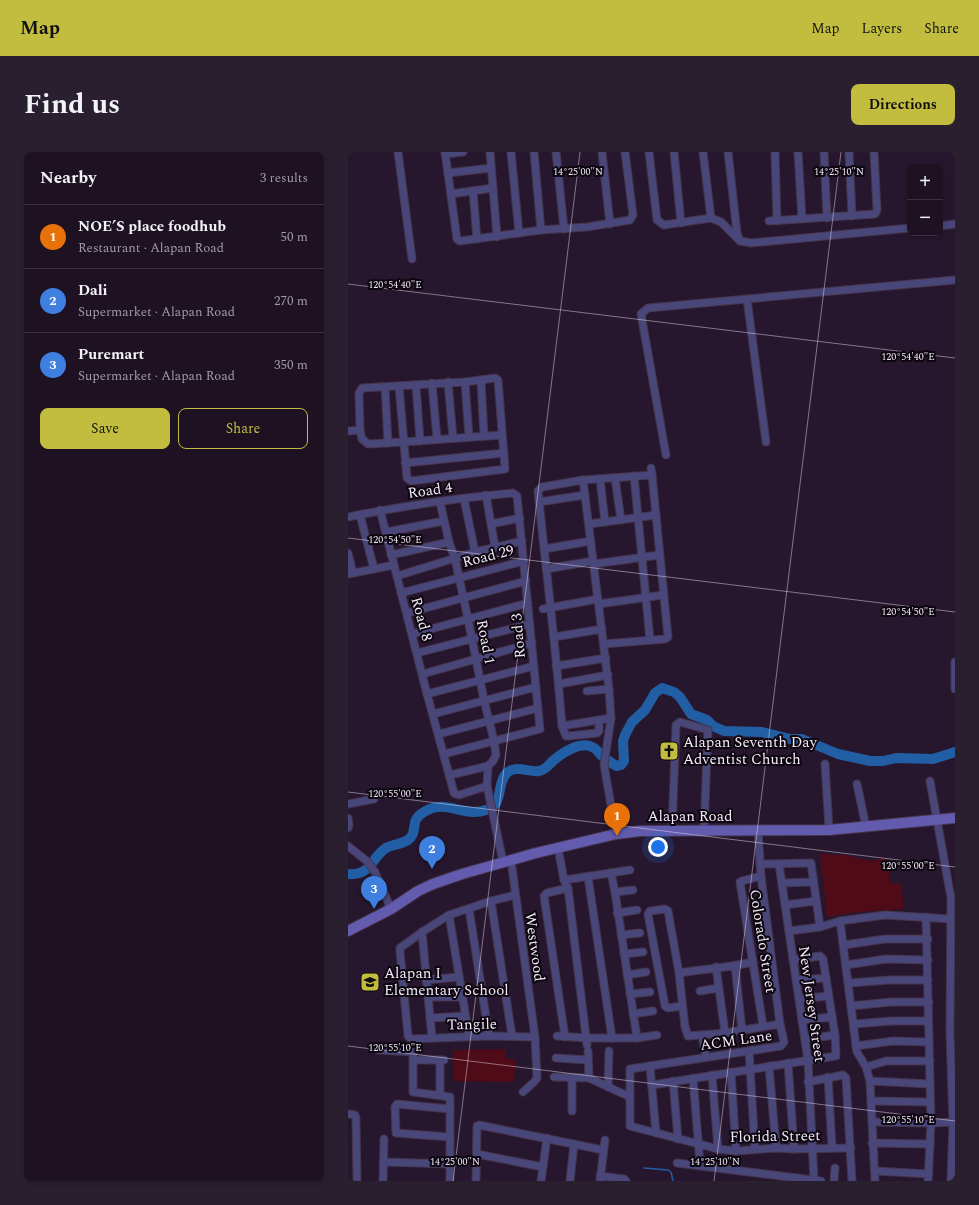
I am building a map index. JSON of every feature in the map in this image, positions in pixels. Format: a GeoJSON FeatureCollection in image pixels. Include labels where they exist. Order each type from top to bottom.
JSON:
{"type":"FeatureCollection","features":[{"type":"Feature","properties":{"kind":"street"},"geometry":{"type":"LineString","coordinates":[[398,152],[412,259]]}},
{"type":"Feature","properties":{"kind":"street"},"geometry":{"type":"LineString","coordinates":[[463,152],[445,153],[457,239],[460,242],[541,230],[610,224],[630,220],[632,218],[625,152]]}},
{"type":"Feature","properties":{"kind":"street"},"geometry":{"type":"LineString","coordinates":[[490,152],[497,237]]}},
{"type":"Feature","properties":{"kind":"street"},"geometry":{"type":"LineString","coordinates":[[511,152],[519,233]]}},
{"type":"Feature","properties":{"kind":"street"},"geometry":{"type":"LineString","coordinates":[[534,152],[541,230]]}},
{"type":"Feature","properties":{"kind":"street"},"geometry":{"type":"LineString","coordinates":[[556,152],[564,229]]}},
{"type":"Feature","properties":{"kind":"street"},"geometry":{"type":"LineString","coordinates":[[602,152],[610,224]]}},
{"type":"Feature","properties":{"kind":"street"},"geometry":{"type":"LineString","coordinates":[[649,152],[657,220],[664,225],[712,218],[721,222],[740,242],[751,243],[907,228]]}},
{"type":"Feature","properties":{"kind":"street"},"geometry":{"type":"LineString","coordinates":[[674,152],[681,222]]}},
{"type":"Feature","properties":{"kind":"street"},"geometry":{"type":"LineString","coordinates":[[703,152],[712,218]]}},
{"type":"Feature","properties":{"kind":"street"},"geometry":{"type":"LineString","coordinates":[[728,152],[737,233],[740,242]]}},
{"type":"Feature","properties":{"kind":"street"},"geometry":{"type":"LineString","coordinates":[[775,152],[777,221]]}},
{"type":"Feature","properties":{"kind":"street"},"geometry":{"type":"LineString","coordinates":[[798,152],[802,219]]}},
{"type":"Feature","properties":{"kind":"street"},"geometry":{"type":"LineString","coordinates":[[824,152],[827,218]]}},
{"type":"Feature","properties":{"kind":"street"},"geometry":{"type":"LineString","coordinates":[[849,152],[852,216]]}},
{"type":"Feature","properties":{"kind":"street"},"geometry":{"type":"LineString","coordinates":[[769,221],[875,214],[877,210],[874,152]]}},
{"type":"Feature","properties":{"kind":"street"},"geometry":{"type":"LineString","coordinates":[[448,173],[491,168]]}},
{"type":"Feature","properties":{"kind":"street"},"geometry":{"type":"LineString","coordinates":[[451,194],[493,188]]}},
{"type":"Feature","properties":{"kind":"street"},"geometry":{"type":"LineString","coordinates":[[472,191],[477,240]]}},
{"type":"Feature","properties":{"kind":"street"},"geometry":{"type":"LineString","coordinates":[[943,226],[955,224]]}},
{"type":"Feature","properties":{"kind":"street"},"geometry":{"type":"LineString","coordinates":[[666,455],[641,314],[648,308],[955,280]]}},
{"type":"Feature","properties":{"kind":"street"},"geometry":{"type":"LineString","coordinates":[[747,299],[766,442]]}},
{"type":"Feature","properties":{"kind":"street"},"geometry":{"type":"LineString","coordinates":[[399,386],[404,442],[405,463],[407,478],[411,481],[504,470],[506,468],[498,380],[496,378],[465,382],[362,388],[360,390],[360,430],[362,439],[368,444],[388,443],[404,442],[420,441],[502,435]]}},
{"type":"Feature","properties":{"kind":"street"},"geometry":{"type":"LineString","coordinates":[[481,380],[484,436]]}},
{"type":"Feature","properties":{"kind":"street"},"geometry":{"type":"LineString","coordinates":[[448,382],[453,438]]}},
{"type":"Feature","properties":{"kind":"street"},"geometry":{"type":"LineString","coordinates":[[465,382],[469,437]]}},
{"type":"Feature","properties":{"kind":"street"},"geometry":{"type":"LineString","coordinates":[[432,384],[437,439]]}},
{"type":"Feature","properties":{"kind":"street"},"geometry":{"type":"LineString","coordinates":[[416,385],[420,441]]}},
{"type":"Feature","properties":{"kind":"street"},"geometry":{"type":"LineString","coordinates":[[384,387],[388,443]]}},
{"type":"Feature","properties":{"kind":"street"},"geometry":{"type":"LineString","coordinates":[[348,431],[360,430]]}},
{"type":"Feature","properties":{"kind":"street"},"geometry":{"type":"LineString","coordinates":[[405,463],[504,453]]}},
{"type":"Feature","properties":{"kind":"street"},"geometry":{"type":"LineString","coordinates":[[599,721],[598,731],[590,734],[566,736],[562,726],[554,637],[547,608],[546,569],[538,492],[542,487],[583,480],[634,476],[652,471],[668,636],[665,640],[604,644]]}},
{"type":"Feature","properties":{"kind":"street"},"geometry":{"type":"LineString","coordinates":[[634,476],[650,640]]}},
{"type":"Feature","properties":{"kind":"street"},"geometry":{"type":"LineString","coordinates":[[615,478],[621,520]]}},
{"type":"Feature","properties":{"kind":"street"},"geometry":{"type":"LineString","coordinates":[[600,479],[605,522]]}},
{"type":"Feature","properties":{"kind":"street"},"geometry":{"type":"LineString","coordinates":[[583,480],[608,675],[611,718],[604,765],[616,834]]}},
{"type":"Feature","properties":{"kind":"street","name":"Road 4"},"geometry":{"type":"LineString","coordinates":[[348,517],[380,510],[464,498],[486,495],[516,494]]}},
{"type":"Feature","properties":{"kind":"street","name":"Road 3"},"geometry":{"type":"LineString","coordinates":[[494,740],[540,728],[520,518],[516,494]]}},
{"type":"Feature","properties":{"kind":"street"},"geometry":{"type":"LineString","coordinates":[[486,495],[495,547]]}},
{"type":"Feature","properties":{"kind":"street"},"geometry":{"type":"LineString","coordinates":[[539,502],[585,495]]}},
{"type":"Feature","properties":{"kind":"street"},"geometry":{"type":"LineString","coordinates":[[464,498],[475,552]]}},
{"type":"Feature","properties":{"kind":"street","name":"Road 1"},"geometry":{"type":"LineString","coordinates":[[440,502],[449,542],[455,559],[475,659],[494,740],[496,755],[494,761],[488,766],[487,786],[492,814]]}},
{"type":"Feature","properties":{"kind":"street","name":"Road 8"},"geometry":{"type":"LineString","coordinates":[[380,510],[454,793],[456,794],[487,786]]}},
{"type":"Feature","properties":{"kind":"street"},"geometry":{"type":"LineString","coordinates":[[360,515],[374,569]]}},
{"type":"Feature","properties":{"kind":"street"},"geometry":{"type":"LineString","coordinates":[[589,524],[656,515]]}},
{"type":"Feature","properties":{"kind":"street"},"geometry":{"type":"LineString","coordinates":[[491,524],[520,518]]}},
{"type":"Feature","properties":{"kind":"street"},"geometry":{"type":"LineString","coordinates":[[386,532],[444,521]]}},
{"type":"Feature","properties":{"kind":"street"},"geometry":{"type":"LineString","coordinates":[[397,576],[475,552],[522,541]]}},
{"type":"Feature","properties":{"kind":"street"},"geometry":{"type":"LineString","coordinates":[[392,555],[449,542]]}},
{"type":"Feature","properties":{"kind":"street"},"geometry":{"type":"LineString","coordinates":[[544,549],[591,542]]}},
{"type":"Feature","properties":{"kind":"street"},"geometry":{"type":"LineString","coordinates":[[348,553],[350,573],[394,565]]}},
{"type":"Feature","properties":{"kind":"street"},"geometry":{"type":"LineString","coordinates":[[546,569],[659,555]]}},
{"type":"Feature","properties":{"kind":"street","name":"Road 29"},"geometry":{"type":"LineString","coordinates":[[402,593],[458,577],[524,561]]}},
{"type":"Feature","properties":{"kind":"street"},"geometry":{"type":"LineString","coordinates":[[407,612],[526,581]]}},
{"type":"Feature","properties":{"kind":"street"},"geometry":{"type":"LineString","coordinates":[[547,608],[663,595]]}},
{"type":"Feature","properties":{"kind":"street"},"geometry":{"type":"LineString","coordinates":[[412,634],[528,603]]}},
{"type":"Feature","properties":{"kind":"street"},"geometry":{"type":"LineString","coordinates":[[417,653],[530,624]]}},
{"type":"Feature","properties":{"kind":"street"},"geometry":{"type":"LineString","coordinates":[[554,637],[602,629]]}},
{"type":"Feature","properties":{"kind":"street"},"geometry":{"type":"LineString","coordinates":[[423,674],[532,643]]}},
{"type":"Feature","properties":{"kind":"street"},"geometry":{"type":"LineString","coordinates":[[556,666],[606,658]]}},
{"type":"Feature","properties":{"kind":"street"},"geometry":{"type":"LineString","coordinates":[[955,662],[955,689]]}},
{"type":"Feature","properties":{"kind":"street"},"geometry":{"type":"LineString","coordinates":[[427,694],[534,666]]}},
{"type":"Feature","properties":{"kind":"street"},"geometry":{"type":"LineString","coordinates":[[559,684],[608,675]]}},
{"type":"Feature","properties":{"kind":"street"},"geometry":{"type":"LineString","coordinates":[[433,714],[536,687]]}},
{"type":"Feature","properties":{"kind":"street"},"geometry":{"type":"LineString","coordinates":[[587,691],[609,689]]}},
{"type":"Feature","properties":{"kind":"street"},"geometry":{"type":"LineString","coordinates":[[439,734],[538,708]]}},
{"type":"Feature","properties":{"kind":"street"},"geometry":{"type":"LineString","coordinates":[[562,726],[611,718]]}},
{"type":"Feature","properties":{"kind":"street"},"geometry":{"type":"LineString","coordinates":[[672,830],[676,725],[680,722],[708,730],[704,830]]}},
{"type":"Feature","properties":{"kind":"street"},"geometry":{"type":"LineString","coordinates":[[444,754],[494,740]]}},
{"type":"Feature","properties":{"kind":"street"},"geometry":{"type":"LineString","coordinates":[[825,764],[829,830]]}},
{"type":"Feature","properties":{"kind":"street"},"geometry":{"type":"LineString","coordinates":[[450,775],[488,766]]}},
{"type":"Feature","properties":{"kind":"street"},"geometry":{"type":"LineString","coordinates":[[930,781],[951,898],[954,1122],[951,1181]]}},
{"type":"Feature","properties":{"kind":"street"},"geometry":{"type":"LineString","coordinates":[[858,784],[866,827]]}},
{"type":"Feature","properties":{"kind":"street"},"geometry":{"type":"LineString","coordinates":[[348,804],[374,799]]}},
{"type":"Feature","properties":{"kind":"street","name":"Westwood"},"geometry":{"type":"LineString","coordinates":[[492,814],[507,861],[515,895],[536,1037],[537,1078],[523,1092]]}},
{"type":"Feature","properties":{"kind":"street"},"geometry":{"type":"LineString","coordinates":[[348,818],[348,828]]}},
{"type":"Feature","properties":{"kind":"street","name":"Alapan Road"},"geometry":{"type":"LineString","coordinates":[[349,928],[391,909],[433,884],[507,861],[616,834],[637,831],[672,830],[829,830],[955,818]]}},
{"type":"Feature","properties":{"kind":"street","name":"ACM Lane"},"geometry":{"type":"LineString","coordinates":[[630,1126],[630,1068],[781,1046],[784,1042],[780,1024],[761,876],[758,831]]}},
{"type":"Feature","properties":{"kind":"street"},"geometry":{"type":"LineString","coordinates":[[348,846],[368,862],[375,872],[391,909]]}},
{"type":"Feature","properties":{"kind":"street"},"geometry":{"type":"LineString","coordinates":[[558,848],[564,880],[568,888],[588,1045],[589,1078]]}},
{"type":"Feature","properties":{"kind":"street"},"geometry":{"type":"LineString","coordinates":[[760,864],[811,863],[820,927]]}},
{"type":"Feature","properties":{"kind":"street","name":"New Jersey Street"},"geometry":{"type":"LineString","coordinates":[[779,864],[808,1061],[808,1082],[814,1149],[813,1168],[818,1180]]}},
{"type":"Feature","properties":{"kind":"street"},"geometry":{"type":"LineString","coordinates":[[564,880],[630,870]]}},
{"type":"Feature","properties":{"kind":"street"},"geometry":{"type":"LineString","coordinates":[[611,873],[637,1038]]}},
{"type":"Feature","properties":{"kind":"street","name":"Colorado Street"},"geometry":{"type":"LineString","coordinates":[[761,876],[740,882],[763,1026]]}},
{"type":"Feature","properties":{"kind":"street"},"geometry":{"type":"LineString","coordinates":[[588,877],[612,1038]]}},
{"type":"Feature","properties":{"kind":"street"},"geometry":{"type":"LineString","coordinates":[[782,883],[813,882]]}},
{"type":"Feature","properties":{"kind":"street"},"geometry":{"type":"LineString","coordinates":[[565,1037],[544,896],[547,893],[568,888]]}},
{"type":"Feature","properties":{"kind":"street"},"geometry":{"type":"LineString","coordinates":[[615,892],[633,890]]}},
{"type":"Feature","properties":{"kind":"street"},"geometry":{"type":"LineString","coordinates":[[432,1038],[422,932],[449,916],[491,901],[515,895]]}},
{"type":"Feature","properties":{"kind":"street"},"geometry":{"type":"LineString","coordinates":[[491,901],[512,1036]]}},
{"type":"Feature","properties":{"kind":"street"},"geometry":{"type":"LineString","coordinates":[[785,905],[816,901]]}},
{"type":"Feature","properties":{"kind":"street"},"geometry":{"type":"LineString","coordinates":[[469,909],[490,1036]]}},
{"type":"Feature","properties":{"kind":"street"},"geometry":{"type":"LineString","coordinates":[[682,1006],[668,1008],[665,1006],[648,914],[650,911],[665,909],[668,911],[688,1036],[725,1033],[780,1024]]}},
{"type":"Feature","properties":{"kind":"street"},"geometry":{"type":"LineString","coordinates":[[617,913],[637,910]]}},
{"type":"Feature","properties":{"kind":"street"},"geometry":{"type":"LineString","coordinates":[[789,931],[820,927],[840,921],[886,915],[951,919]]}},
{"type":"Feature","properties":{"kind":"street"},"geometry":{"type":"LineString","coordinates":[[449,916],[469,1036]]}},
{"type":"Feature","properties":{"kind":"street"},"geometry":{"type":"LineString","coordinates":[[875,1171],[928,1178],[931,1123],[928,1020],[928,939],[926,917]]}},
{"type":"Feature","properties":{"kind":"street"},"geometry":{"type":"LineString","coordinates":[[840,921],[857,1052],[866,1067],[870,1082],[873,1122],[872,1143],[875,1171],[874,1181]]}},
{"type":"Feature","properties":{"kind":"street","name":"Tangile"},"geometry":{"type":"LineString","coordinates":[[422,932],[400,948],[409,1038],[469,1036],[536,1037]]}},
{"type":"Feature","properties":{"kind":"street"},"geometry":{"type":"LineString","coordinates":[[621,935],[640,933]]}},
{"type":"Feature","properties":{"kind":"street"},"geometry":{"type":"LineString","coordinates":[[844,946],[885,939],[928,939]]}},
{"type":"Feature","properties":{"kind":"street"},"geometry":{"type":"LineString","coordinates":[[624,954],[643,952]]}},
{"type":"Feature","properties":{"kind":"street"},"geometry":{"type":"LineString","coordinates":[[652,1084],[836,1056],[835,1035],[823,959],[820,956],[793,960]]}},
{"type":"Feature","properties":{"kind":"street"},"geometry":{"type":"LineString","coordinates":[[846,965],[886,959],[928,960]]}},
{"type":"Feature","properties":{"kind":"street"},"geometry":{"type":"LineString","coordinates":[[679,973],[716,967],[735,966],[753,962]]}},
{"type":"Feature","properties":{"kind":"street"},"geometry":{"type":"LineString","coordinates":[[735,966],[742,1030]]}},
{"type":"Feature","properties":{"kind":"street"},"geometry":{"type":"LineString","coordinates":[[716,967],[725,1033]]}},
{"type":"Feature","properties":{"kind":"street"},"geometry":{"type":"LineString","coordinates":[[627,975],[646,972]]}},
{"type":"Feature","properties":{"kind":"street"},"geometry":{"type":"LineString","coordinates":[[426,980],[458,977]]}},
{"type":"Feature","properties":{"kind":"street"},"geometry":{"type":"LineString","coordinates":[[796,980],[826,978]]}},
{"type":"Feature","properties":{"kind":"street"},"geometry":{"type":"LineString","coordinates":[[849,983],[889,980],[928,980]]}},
{"type":"Feature","properties":{"kind":"street"},"geometry":{"type":"LineString","coordinates":[[700,991],[719,988]]}},
{"type":"Feature","properties":{"kind":"street"},"geometry":{"type":"LineString","coordinates":[[630,994],[650,992]]}},
{"type":"Feature","properties":{"kind":"street"},"geometry":{"type":"LineString","coordinates":[[799,1000],[828,996]]}},
{"type":"Feature","properties":{"kind":"street"},"geometry":{"type":"LineString","coordinates":[[428,998],[462,997]]}},
{"type":"Feature","properties":{"kind":"street"},"geometry":{"type":"LineString","coordinates":[[851,1006],[891,1002],[928,1002]]}},
{"type":"Feature","properties":{"kind":"street"},"geometry":{"type":"LineString","coordinates":[[634,1014],[653,1011]]}},
{"type":"Feature","properties":{"kind":"street"},"geometry":{"type":"LineString","coordinates":[[430,1018],[465,1016]]}},
{"type":"Feature","properties":{"kind":"street"},"geometry":{"type":"LineString","coordinates":[[802,1020],[832,1016]]}},
{"type":"Feature","properties":{"kind":"street"},"geometry":{"type":"LineString","coordinates":[[854,1024],[892,1020],[928,1020]]}},
{"type":"Feature","properties":{"kind":"street"},"geometry":{"type":"LineString","coordinates":[[557,1036],[565,1037],[588,1045],[612,1038],[637,1038],[657,1035]]}},
{"type":"Feature","properties":{"kind":"street"},"geometry":{"type":"LineString","coordinates":[[702,1035],[706,1057]]}},
{"type":"Feature","properties":{"kind":"street"},"geometry":{"type":"LineString","coordinates":[[805,1039],[835,1035]]}},
{"type":"Feature","properties":{"kind":"street"},"geometry":{"type":"LineString","coordinates":[[856,1046],[893,1041],[929,1042]]}},
{"type":"Feature","properties":{"kind":"street"},"geometry":{"type":"LineString","coordinates":[[378,1050],[411,1051],[414,1053],[413,1092],[450,1097],[450,1181]]}},
{"type":"Feature","properties":{"kind":"street"},"geometry":{"type":"LineString","coordinates":[[608,1087],[609,1051]]}},
{"type":"Feature","properties":{"kind":"street"},"geometry":{"type":"LineString","coordinates":[[749,1051],[755,1149]]}},
{"type":"Feature","properties":{"kind":"street"},"geometry":{"type":"LineString","coordinates":[[556,1058],[588,1060]]}},
{"type":"Feature","properties":{"kind":"street"},"geometry":{"type":"LineString","coordinates":[[414,1060],[442,1060],[440,1095]]}},
{"type":"Feature","properties":{"kind":"street"},"geometry":{"type":"LineString","coordinates":[[866,1067],[886,1061],[930,1061]]}},
{"type":"Feature","properties":{"kind":"street"},"geometry":{"type":"LineString","coordinates":[[788,1063],[794,1149]]}},
{"type":"Feature","properties":{"kind":"street"},"geometry":{"type":"LineString","coordinates":[[650,1066],[656,1133]]}},
{"type":"Feature","properties":{"kind":"street"},"geometry":{"type":"LineString","coordinates":[[769,1066],[776,1148]]}},
{"type":"Feature","properties":{"kind":"street"},"geometry":{"type":"LineString","coordinates":[[731,1072],[736,1151]]}},
{"type":"Feature","properties":{"kind":"street"},"geometry":{"type":"LineString","coordinates":[[712,1075],[718,1149]]}},
{"type":"Feature","properties":{"kind":"street"},"geometry":{"type":"LineString","coordinates":[[808,1082],[843,1075],[846,1078],[852,1181]]}},
{"type":"Feature","properties":{"kind":"street"},"geometry":{"type":"LineString","coordinates":[[554,1077],[589,1078],[630,1098]]}},
{"type":"Feature","properties":{"kind":"street"},"geometry":{"type":"LineString","coordinates":[[828,1077],[832,1147]]}},
{"type":"Feature","properties":{"kind":"street"},"geometry":{"type":"LineString","coordinates":[[572,1078],[572,1111]]}},
{"type":"Feature","properties":{"kind":"street"},"geometry":{"type":"LineString","coordinates":[[693,1078],[700,1164]]}},
{"type":"Feature","properties":{"kind":"street"},"geometry":{"type":"LineString","coordinates":[[673,1081],[678,1139]]}},
{"type":"Feature","properties":{"kind":"street"},"geometry":{"type":"LineString","coordinates":[[870,1082],[930,1084]]}},
{"type":"Feature","properties":{"kind":"street"},"geometry":{"type":"LineString","coordinates":[[871,1102],[930,1102]]}},
{"type":"Feature","properties":{"kind":"street"},"geometry":{"type":"LineString","coordinates":[[450,1109],[397,1104],[395,1107],[396,1133],[450,1137]]}},
{"type":"Feature","properties":{"kind":"street"},"geometry":{"type":"LineString","coordinates":[[351,1115],[356,1118],[356,1181]]}},
{"type":"Feature","properties":{"kind":"street"},"geometry":{"type":"LineString","coordinates":[[873,1122],[954,1122]]}},
{"type":"Feature","properties":{"kind":"street"},"geometry":{"type":"LineString","coordinates":[[476,1181],[477,1126],[479,1125],[603,1150]]}},
{"type":"Feature","properties":{"kind":"street","name":"Florida Street"},"geometry":{"type":"LineString","coordinates":[[630,1126],[718,1149],[736,1151],[776,1148],[851,1148]]}},
{"type":"Feature","properties":{"kind":"street"},"geometry":{"type":"LineString","coordinates":[[542,1181],[546,1138]]}},
{"type":"Feature","properties":{"kind":"street"},"geometry":{"type":"LineString","coordinates":[[383,1181],[384,1139]]}},
{"type":"Feature","properties":{"kind":"street"},"geometry":{"type":"LineString","coordinates":[[605,1140],[600,1178],[624,1179],[626,1181]]}},
{"type":"Feature","properties":{"kind":"street"},"geometry":{"type":"LineString","coordinates":[[872,1143],[930,1144]]}},
{"type":"Feature","properties":{"kind":"street"},"geometry":{"type":"LineString","coordinates":[[570,1181],[574,1144]]}},
{"type":"Feature","properties":{"kind":"street"},"geometry":{"type":"LineString","coordinates":[[477,1154],[543,1167]]}},
{"type":"Feature","properties":{"kind":"street"},"geometry":{"type":"LineString","coordinates":[[384,1162],[450,1164]]}},
{"type":"Feature","properties":{"kind":"street"},"geometry":{"type":"LineString","coordinates":[[678,1162],[818,1180]]}},
{"type":"Feature","properties":{"kind":"street"},"geometry":{"type":"LineString","coordinates":[[834,1181],[835,1168]]}},
{"type":"Feature","properties":{"kind":"shaded area"},"geometry":{"type":"Polygon","coordinates":[[[820,854],[845,855],[871,861],[886,858],[891,884],[901,883],[904,909],[859,912],[827,917],[820,854]]]}},
{"type":"Feature","properties":{"kind":"shaded area"},"geometry":{"type":"Polygon","coordinates":[[[506,1049],[506,1059],[516,1059],[514,1082],[454,1081],[454,1050],[506,1049]]]}},
{"type":"Feature","properties":{"kind":"waterway"},"geometry":{"type":"LineString","coordinates":[[348,874],[362,872],[370,866],[386,848],[403,843],[409,839],[413,834],[415,821],[419,815],[432,808],[447,807],[469,812],[477,812],[492,807],[498,800],[502,780],[509,771],[517,769],[535,771],[541,770],[546,768],[557,757],[566,751],[582,746],[596,749],[613,764],[617,766],[621,765],[624,761],[623,741],[625,735],[632,722],[645,710],[655,693],[662,688],[674,692],[680,697],[691,714],[707,720],[713,726],[724,731],[762,732],[790,739],[802,739],[838,754],[870,761],[883,761],[896,758],[933,759],[955,752]]}},
{"type":"Feature","properties":{"kind":"waterway"},"geometry":{"type":"LineString","coordinates":[[644,1168],[668,1170],[671,1172],[673,1181]]}},
{"type":"Feature","properties":{"kind":"place","name":"Alapan Seventh Day Adventist Church"},"geometry":{"type":"Point","coordinates":[669,751]}},
{"type":"Feature","properties":{"kind":"place","name":"NOE’S place foodhub"},"geometry":{"type":"Point","coordinates":[617,836]}},
{"type":"Feature","properties":{"kind":"place","name":"Dali"},"geometry":{"type":"Point","coordinates":[432,869]}},
{"type":"Feature","properties":{"kind":"place","name":"Puremart"},"geometry":{"type":"Point","coordinates":[374,909]}},
{"type":"Feature","properties":{"kind":"place","name":"Alapan I Elementary School"},"geometry":{"type":"Point","coordinates":[370,982]}}]}
